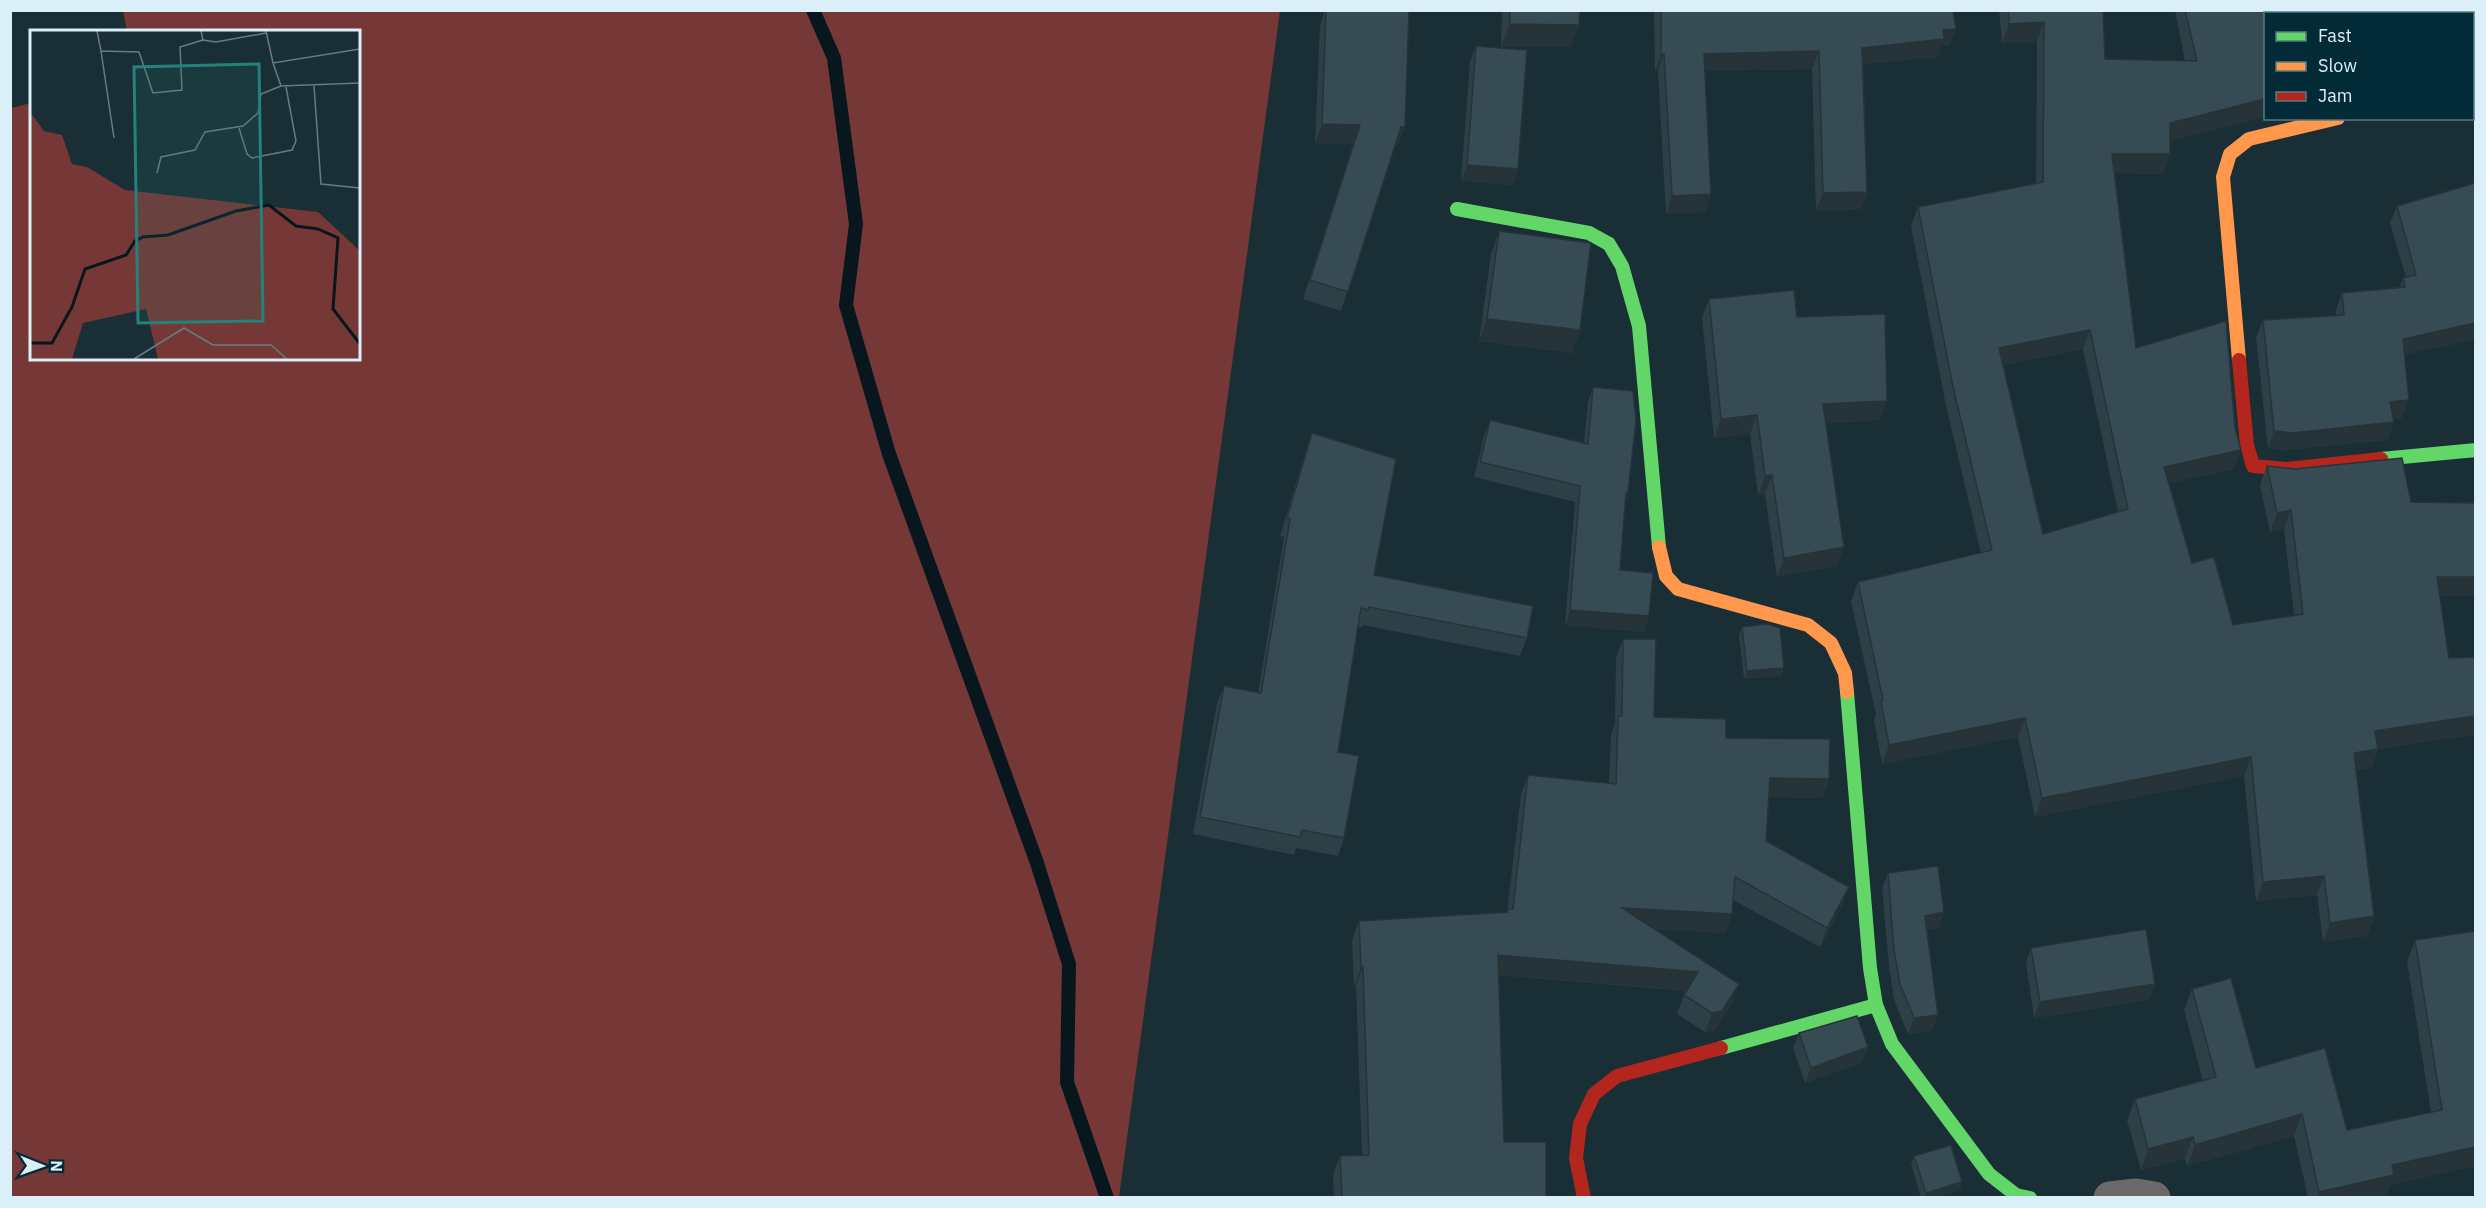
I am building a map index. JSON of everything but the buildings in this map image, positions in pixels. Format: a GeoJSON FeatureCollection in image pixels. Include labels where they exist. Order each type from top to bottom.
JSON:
{"type":"FeatureCollection","features":[{"type":"Feature","properties":{"kind":"street"},"geometry":{"type":"LineString","coordinates":[[2330,120],[2249,139],[2230,153],[2223,177],[2247,445],[2253,466],[2286,469],[2475,450]]}},
{"type":"Feature","properties":{"kind":"street"},"geometry":{"type":"LineString","coordinates":[[1457,209],[1588,233],[1609,244],[1622,266],[1639,326],[1659,551],[1666,576],[1678,589],[1808,625],[1831,643],[1845,673],[1870,968],[1876,1005],[1892,1044],[1989,1174],[2016,1195],[2030,1197]]}},
{"type":"Feature","properties":{"kind":"street"},"geometry":{"type":"LineString","coordinates":[[1584,1197],[1576,1158],[1580,1124],[1594,1094],[1617,1076],[1876,1005]]}},
{"type":"Feature","properties":{"kind":"street"},"geometry":{"type":"LineString","coordinates":[[2110,1197],[2136,1195],[2154,1197]]}},
{"type":"Feature","properties":{"kind":"shaded area"},"geometry":{"type":"Polygon","coordinates":[[[123,11],[1280,11],[1119,1197],[11,1197],[11,108],[30,103],[30,360],[360,360],[360,30],[127,30],[123,11]]]}},
{"type":"Feature","properties":{"kind":"waterway"},"geometry":{"type":"LineString","coordinates":[[813,10],[834,58],[856,224],[846,305],[889,454],[1037,863],[1069,964],[1067,1082],[1107,1198]]}},
{"type":"Feature","properties":{"kind":"traffic: fast"},"geometry":{"type":"LineString","coordinates":[[1457,209],[1589,233],[1609,244],[1622,266],[1639,326],[1659,547]]}},
{"type":"Feature","properties":{"kind":"traffic: fast"},"geometry":{"type":"LineString","coordinates":[[2381,459],[2476,450]]}},
{"type":"Feature","properties":{"kind":"traffic: fast"},"geometry":{"type":"LineString","coordinates":[[1847,692],[1870,968],[1876,1005],[1892,1044],[1989,1174],[2016,1195],[2030,1198]]}},
{"type":"Feature","properties":{"kind":"traffic: fast"},"geometry":{"type":"LineString","coordinates":[[1721,1048],[1876,1005]]}},
{"type":"Feature","properties":{"kind":"traffic: slow"},"geometry":{"type":"LineString","coordinates":[[2239,360],[2223,177],[2230,154],[2249,139],[2330,120]]}},
{"type":"Feature","properties":{"kind":"traffic: slow"},"geometry":{"type":"LineString","coordinates":[[1659,547],[1666,576],[1678,589],[1808,625],[1831,643],[1845,673],[1847,692]]}},
{"type":"Feature","properties":{"kind":"traffic: jam"},"geometry":{"type":"LineString","coordinates":[[2239,360],[2247,445],[2253,466],[2286,469],[2381,459]]}},
{"type":"Feature","properties":{"kind":"traffic: jam"},"geometry":{"type":"LineString","coordinates":[[1584,1198],[1576,1158],[1580,1124],[1594,1094],[1617,1076],[1721,1048]]}}]}
